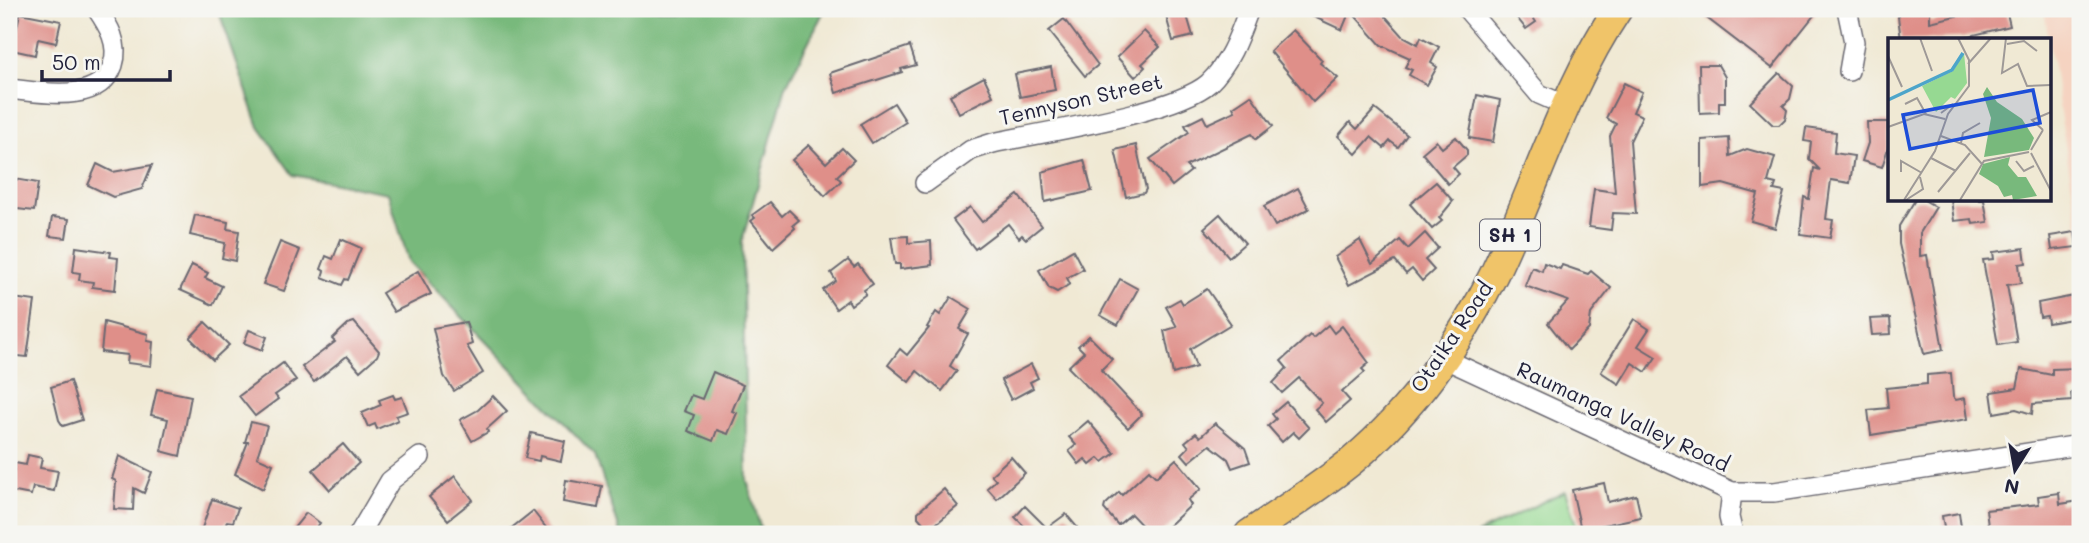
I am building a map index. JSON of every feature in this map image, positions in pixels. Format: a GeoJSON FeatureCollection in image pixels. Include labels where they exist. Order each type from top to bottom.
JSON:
{"type":"FeatureCollection","features":[{"type":"Feature","properties":{"kind":"highway","name":"Otaika Road"},"geometry":{"type":"LineString","coordinates":[[1249,534],[1352,460],[1391,422],[1443,358],[1494,274],[1564,105],[1599,38],[1618,9]]}},
{"type":"Feature","properties":{"kind":"street"},"geometry":{"type":"LineString","coordinates":[[9,89],[70,92],[99,84],[108,75],[115,53],[114,40],[97,9]]}},
{"type":"Feature","properties":{"kind":"street","name":"Tennyson Street"},"geometry":{"type":"LineString","coordinates":[[925,183],[961,156],[993,143],[1160,106],[1195,93],[1219,73],[1229,57],[1249,9]]}},
{"type":"Feature","properties":{"kind":"street"},"geometry":{"type":"LineString","coordinates":[[1467,9],[1539,93],[1564,105]]}},
{"type":"Feature","properties":{"kind":"street"},"geometry":{"type":"LineString","coordinates":[[1847,9],[1854,42],[1849,71]]}},
{"type":"Feature","properties":{"kind":"street","name":"Raumanga Valley Road"},"geometry":{"type":"LineString","coordinates":[[1443,358],[1732,492],[1774,492],[2080,445]]}},
{"type":"Feature","properties":{"kind":"street"},"geometry":{"type":"LineString","coordinates":[[359,534],[390,481],[420,457]]}},
{"type":"Feature","properties":{"kind":"street"},"geometry":{"type":"LineString","coordinates":[[1732,492],[1729,517],[1733,534]]}},
{"type":"Feature","properties":{"kind":"shaded area"},"geometry":{"type":"Polygon","coordinates":[[[2044,9],[2080,9],[2080,239],[2050,38],[2044,9]]]}},
{"type":"Feature","properties":{"kind":"green space"},"geometry":{"type":"Polygon","coordinates":[[[218,9],[825,9],[786,86],[742,241],[747,480],[762,534],[621,534],[595,455],[409,262],[388,193],[293,175],[259,127],[218,9]]]}},
{"type":"Feature","properties":{"kind":"green space"},"geometry":{"type":"Polygon","coordinates":[[[1565,491],[1579,534],[1477,534],[1565,491]]]}},
{"type":"Feature","properties":{"kind":"building"},"geometry":{"type":"Polygon","coordinates":[[[1164,9],[1185,9],[1193,36],[1173,41],[1164,9]]]}},
{"type":"Feature","properties":{"kind":"building"},"geometry":{"type":"Polygon","coordinates":[[[1297,9],[1339,9],[1349,13],[1342,30],[1297,9]]]}},
{"type":"Feature","properties":{"kind":"building"},"geometry":{"type":"Polygon","coordinates":[[[1349,9],[1379,9],[1403,36],[1418,44],[1421,37],[1439,47],[1431,63],[1437,67],[1427,85],[1409,75],[1412,70],[1405,67],[1410,58],[1381,45],[1349,9]]]}},
{"type":"Feature","properties":{"kind":"building"},"geometry":{"type":"Polygon","coordinates":[[[1510,9],[1527,9],[1536,22],[1526,29],[1510,9]]]}},
{"type":"Feature","properties":{"kind":"building"},"geometry":{"type":"Polygon","coordinates":[[[1695,9],[1819,9],[1772,68],[1695,9]]]}},
{"type":"Feature","properties":{"kind":"building"},"geometry":{"type":"Polygon","coordinates":[[[1897,9],[1930,9],[1930,22],[1986,9],[2006,9],[2010,26],[1962,38],[1901,38],[1897,9]]]}},
{"type":"Feature","properties":{"kind":"building"},"geometry":{"type":"Polygon","coordinates":[[[20,13],[61,21],[56,43],[38,39],[35,55],[12,50],[20,13]]]}},
{"type":"Feature","properties":{"kind":"building"},"geometry":{"type":"Polygon","coordinates":[[[1064,19],[1098,65],[1085,76],[1049,31],[1064,19]]]}},
{"type":"Feature","properties":{"kind":"building"},"geometry":{"type":"Polygon","coordinates":[[[1293,30],[1322,60],[1320,63],[1338,78],[1313,102],[1270,51],[1293,30]]]}},
{"type":"Feature","properties":{"kind":"building"},"geometry":{"type":"Polygon","coordinates":[[[1144,31],[1160,47],[1142,64],[1145,67],[1135,77],[1117,57],[1144,31]]]}},
{"type":"Feature","properties":{"kind":"building"},"geometry":{"type":"Polygon","coordinates":[[[910,46],[916,65],[836,93],[830,73],[910,46]]]}},
{"type":"Feature","properties":{"kind":"building"},"geometry":{"type":"Polygon","coordinates":[[[1699,65],[1718,65],[1725,77],[1725,102],[1719,102],[1719,112],[1700,113],[1699,65]]]}},
{"type":"Feature","properties":{"kind":"building"},"geometry":{"type":"Polygon","coordinates":[[[1051,67],[1055,90],[1020,97],[1015,74],[1051,67]]]}},
{"type":"Feature","properties":{"kind":"building"},"geometry":{"type":"Polygon","coordinates":[[[1779,73],[1793,86],[1790,99],[1783,106],[1787,110],[1785,119],[1779,125],[1773,125],[1750,103],[1779,73]]]}},
{"type":"Feature","properties":{"kind":"building"},"geometry":{"type":"Polygon","coordinates":[[[984,77],[993,96],[959,113],[950,95],[984,77]]]}},
{"type":"Feature","properties":{"kind":"building"},"geometry":{"type":"Polygon","coordinates":[[[1624,83],[1642,92],[1633,112],[1642,116],[1630,141],[1636,214],[1613,213],[1611,230],[1589,227],[1594,189],[1615,192],[1610,136],[1616,124],[1606,118],[1624,83]]]}},
{"type":"Feature","properties":{"kind":"building"},"geometry":{"type":"Polygon","coordinates":[[[1251,95],[1273,126],[1256,139],[1252,134],[1186,166],[1191,171],[1172,186],[1150,159],[1189,132],[1185,125],[1203,116],[1207,124],[1235,111],[1233,107],[1251,95]]]}},
{"type":"Feature","properties":{"kind":"building"},"geometry":{"type":"Polygon","coordinates":[[[1477,95],[1500,100],[1493,142],[1469,138],[1477,95]]]}},
{"type":"Feature","properties":{"kind":"building"},"geometry":{"type":"Polygon","coordinates":[[[894,103],[906,122],[872,143],[860,124],[894,103]]]}},
{"type":"Feature","properties":{"kind":"building"},"geometry":{"type":"Polygon","coordinates":[[[1375,109],[1407,135],[1398,147],[1390,141],[1384,148],[1371,137],[1356,154],[1338,136],[1350,122],[1357,129],[1375,109]]]}},
{"type":"Feature","properties":{"kind":"building"},"geometry":{"type":"Polygon","coordinates":[[[1867,122],[1888,122],[1888,148],[1882,167],[1862,161],[1868,143],[1867,122]]]}},
{"type":"Feature","properties":{"kind":"building"},"geometry":{"type":"Polygon","coordinates":[[[1806,128],[1836,132],[1834,153],[1854,156],[1850,183],[1831,180],[1826,219],[1833,220],[1830,238],[1800,234],[1804,197],[1809,199],[1814,168],[1820,170],[1809,159],[1811,142],[1804,141],[1806,128]]]}},
{"type":"Feature","properties":{"kind":"building"},"geometry":{"type":"Polygon","coordinates":[[[1456,137],[1467,150],[1467,155],[1453,167],[1459,174],[1448,184],[1422,153],[1436,141],[1442,148],[1456,137]]]}},
{"type":"Feature","properties":{"kind":"building"},"geometry":{"type":"Polygon","coordinates":[[[1729,138],[1730,156],[1747,149],[1775,157],[1768,182],[1776,184],[1774,190],[1784,192],[1775,228],[1751,221],[1758,194],[1723,184],[1702,187],[1702,140],[1729,138]]]}},
{"type":"Feature","properties":{"kind":"building"},"geometry":{"type":"Polygon","coordinates":[[[809,145],[826,163],[842,148],[854,160],[837,176],[841,181],[825,196],[792,160],[809,145]]]}},
{"type":"Feature","properties":{"kind":"building"},"geometry":{"type":"Polygon","coordinates":[[[1136,145],[1146,189],[1144,193],[1126,197],[1115,150],[1136,145]]]}},
{"type":"Feature","properties":{"kind":"building"},"geometry":{"type":"Polygon","coordinates":[[[1084,160],[1092,191],[1045,202],[1042,172],[1084,160]]]}},
{"type":"Feature","properties":{"kind":"building"},"geometry":{"type":"Polygon","coordinates":[[[97,164],[113,172],[152,165],[142,189],[113,197],[88,185],[97,164]]]}},
{"type":"Feature","properties":{"kind":"building"},"geometry":{"type":"Polygon","coordinates":[[[9,178],[38,183],[34,211],[9,208],[9,178]]]}},
{"type":"Feature","properties":{"kind":"building"},"geometry":{"type":"Polygon","coordinates":[[[1436,182],[1453,201],[1439,218],[1442,221],[1432,229],[1410,204],[1436,182]]]}},
{"type":"Feature","properties":{"kind":"building"},"geometry":{"type":"Polygon","coordinates":[[[1298,188],[1309,209],[1275,226],[1264,206],[1298,188]]]}},
{"type":"Feature","properties":{"kind":"building"},"geometry":{"type":"Polygon","coordinates":[[[1018,195],[1042,226],[1026,239],[1022,235],[1019,238],[1008,224],[975,249],[953,220],[970,207],[982,222],[1018,195]]]}},
{"type":"Feature","properties":{"kind":"building"},"geometry":{"type":"Polygon","coordinates":[[[1914,201],[1926,201],[1936,207],[1920,233],[1920,256],[1927,255],[1943,350],[1924,354],[1899,244],[1899,226],[1914,201]]]}},
{"type":"Feature","properties":{"kind":"building"},"geometry":{"type":"Polygon","coordinates":[[[1951,201],[1984,201],[1988,222],[1973,224],[1972,219],[1954,221],[1951,201]]]}},
{"type":"Feature","properties":{"kind":"building"},"geometry":{"type":"Polygon","coordinates":[[[770,202],[782,216],[789,210],[799,220],[793,225],[795,228],[773,248],[751,221],[755,218],[752,215],[770,202]]]}},
{"type":"Feature","properties":{"kind":"building"},"geometry":{"type":"Polygon","coordinates":[[[1220,214],[1245,243],[1229,257],[1204,228],[1220,214]]]}},
{"type":"Feature","properties":{"kind":"building"},"geometry":{"type":"Polygon","coordinates":[[[195,215],[228,222],[227,229],[239,231],[235,261],[222,258],[225,243],[190,235],[195,215]]]}},
{"type":"Feature","properties":{"kind":"building"},"geometry":{"type":"Polygon","coordinates":[[[52,217],[69,219],[66,238],[49,236],[52,217]]]}},
{"type":"Feature","properties":{"kind":"building"},"geometry":{"type":"Polygon","coordinates":[[[2075,232],[2077,247],[2052,250],[2050,236],[2075,232]]]}},
{"type":"Feature","properties":{"kind":"building"},"geometry":{"type":"Polygon","coordinates":[[[1425,233],[1438,248],[1425,260],[1434,270],[1422,281],[1412,269],[1406,274],[1395,261],[1349,285],[1335,257],[1360,240],[1372,264],[1400,240],[1408,249],[1425,233]]]}},
{"type":"Feature","properties":{"kind":"building"},"geometry":{"type":"Polygon","coordinates":[[[908,236],[908,243],[931,241],[932,265],[900,269],[900,264],[895,264],[891,237],[908,236]]]}},
{"type":"Feature","properties":{"kind":"building"},"geometry":{"type":"Polygon","coordinates":[[[341,239],[361,248],[348,280],[345,279],[342,285],[322,277],[324,271],[321,269],[326,256],[333,259],[341,239]]]}},
{"type":"Feature","properties":{"kind":"building"},"geometry":{"type":"Polygon","coordinates":[[[280,242],[300,250],[284,291],[263,284],[280,242]]]}},
{"type":"Feature","properties":{"kind":"building"},"geometry":{"type":"Polygon","coordinates":[[[76,247],[111,252],[110,257],[118,258],[115,290],[92,287],[93,282],[79,280],[80,273],[73,272],[76,247]]]}},
{"type":"Feature","properties":{"kind":"building"},"geometry":{"type":"Polygon","coordinates":[[[2024,248],[2026,263],[2019,264],[2021,283],[2007,285],[2017,342],[1998,345],[1983,260],[1994,259],[1993,252],[2024,248]]]}},
{"type":"Feature","properties":{"kind":"building"},"geometry":{"type":"Polygon","coordinates":[[[1073,250],[1083,269],[1067,278],[1070,284],[1057,292],[1049,288],[1039,270],[1073,250]]]}},
{"type":"Feature","properties":{"kind":"building"},"geometry":{"type":"Polygon","coordinates":[[[848,260],[854,267],[858,264],[873,284],[864,290],[866,294],[851,305],[848,300],[836,309],[823,290],[836,281],[831,273],[848,260]]]}},
{"type":"Feature","properties":{"kind":"building"},"geometry":{"type":"Polygon","coordinates":[[[1544,263],[1560,269],[1562,265],[1588,274],[1591,271],[1611,288],[1591,314],[1589,329],[1569,350],[1548,323],[1568,301],[1525,286],[1532,267],[1542,271],[1544,263]]]}},
{"type":"Feature","properties":{"kind":"building"},"geometry":{"type":"Polygon","coordinates":[[[192,265],[208,273],[205,278],[222,286],[213,305],[180,290],[192,265]]]}},
{"type":"Feature","properties":{"kind":"building"},"geometry":{"type":"Polygon","coordinates":[[[418,271],[431,294],[394,312],[382,293],[418,271]]]}},
{"type":"Feature","properties":{"kind":"building"},"geometry":{"type":"Polygon","coordinates":[[[1120,279],[1138,289],[1118,325],[1100,315],[1120,279]]]}},
{"type":"Feature","properties":{"kind":"building"},"geometry":{"type":"Polygon","coordinates":[[[1207,289],[1231,324],[1190,349],[1196,367],[1173,374],[1164,331],[1177,327],[1166,307],[1180,299],[1183,304],[1207,289]]]}},
{"type":"Feature","properties":{"kind":"building"},"geometry":{"type":"Polygon","coordinates":[[[2074,296],[2078,318],[2048,323],[2047,316],[2040,317],[2038,303],[2074,296]]]}},
{"type":"Feature","properties":{"kind":"building"},"geometry":{"type":"Polygon","coordinates":[[[951,297],[971,309],[959,329],[968,334],[950,366],[957,371],[942,391],[917,371],[909,382],[888,365],[900,349],[907,355],[929,328],[927,327],[936,312],[940,315],[951,297]]]}},
{"type":"Feature","properties":{"kind":"building"},"geometry":{"type":"Polygon","coordinates":[[[13,298],[35,301],[27,357],[9,355],[9,305],[12,305],[13,298]]]}},
{"type":"Feature","properties":{"kind":"building"},"geometry":{"type":"Polygon","coordinates":[[[1890,318],[1891,334],[1872,335],[1870,319],[1890,318]]]}},
{"type":"Feature","properties":{"kind":"building"},"geometry":{"type":"Polygon","coordinates":[[[1634,319],[1649,329],[1638,346],[1656,357],[1646,372],[1632,363],[1619,384],[1601,372],[1634,319]]]}},
{"type":"Feature","properties":{"kind":"building"},"geometry":{"type":"Polygon","coordinates":[[[104,322],[148,334],[147,341],[153,342],[151,366],[127,363],[128,355],[101,352],[104,322]]]}},
{"type":"Feature","properties":{"kind":"building"},"geometry":{"type":"Polygon","coordinates":[[[205,322],[229,345],[213,360],[190,338],[205,322]]]}},
{"type":"Feature","properties":{"kind":"building"},"geometry":{"type":"Polygon","coordinates":[[[354,322],[379,351],[377,356],[360,371],[347,356],[314,382],[302,367],[335,342],[332,339],[354,322]]]}},
{"type":"Feature","properties":{"kind":"building"},"geometry":{"type":"Polygon","coordinates":[[[466,322],[472,344],[467,346],[483,373],[454,391],[444,376],[433,328],[466,322]]]}},
{"type":"Feature","properties":{"kind":"building"},"geometry":{"type":"Polygon","coordinates":[[[1328,325],[1334,333],[1342,326],[1369,363],[1362,369],[1365,372],[1342,392],[1350,401],[1326,422],[1315,409],[1322,403],[1299,378],[1282,393],[1273,383],[1287,368],[1281,361],[1310,335],[1313,338],[1328,325]]]}},
{"type":"Feature","properties":{"kind":"building"},"geometry":{"type":"Polygon","coordinates":[[[249,330],[267,337],[262,350],[244,343],[249,330]]]}},
{"type":"Feature","properties":{"kind":"building"},"geometry":{"type":"Polygon","coordinates":[[[1089,336],[1112,359],[1101,370],[1142,414],[1128,428],[1068,367],[1084,352],[1078,346],[1089,336]]]}},
{"type":"Feature","properties":{"kind":"building"},"geometry":{"type":"Polygon","coordinates":[[[283,363],[296,380],[275,395],[278,399],[255,416],[239,396],[283,363]]]}},
{"type":"Feature","properties":{"kind":"building"},"geometry":{"type":"Polygon","coordinates":[[[1031,364],[1038,378],[1030,382],[1033,388],[1011,400],[1001,380],[1031,364]]]}},
{"type":"Feature","properties":{"kind":"building"},"geometry":{"type":"Polygon","coordinates":[[[2080,368],[2080,392],[2071,393],[2072,401],[2033,404],[2032,414],[2016,409],[1994,413],[1991,392],[2017,388],[2021,369],[2052,375],[2052,369],[2080,368]]]}},
{"type":"Feature","properties":{"kind":"building"},"geometry":{"type":"Polygon","coordinates":[[[713,372],[743,385],[732,411],[737,413],[728,434],[717,430],[713,441],[688,431],[694,415],[684,411],[691,395],[702,399],[713,372]]]}},
{"type":"Feature","properties":{"kind":"building"},"geometry":{"type":"Polygon","coordinates":[[[1951,373],[1953,397],[1956,400],[1965,398],[1968,419],[1871,435],[1868,410],[1888,408],[1886,388],[1927,384],[1927,375],[1951,373]]]}},
{"type":"Feature","properties":{"kind":"building"},"geometry":{"type":"Polygon","coordinates":[[[70,381],[82,420],[63,426],[51,387],[70,381]]]}},
{"type":"Feature","properties":{"kind":"building"},"geometry":{"type":"Polygon","coordinates":[[[157,389],[191,396],[180,456],[161,451],[168,419],[151,415],[157,389]]]}},
{"type":"Feature","properties":{"kind":"building"},"geometry":{"type":"Polygon","coordinates":[[[393,395],[395,399],[402,397],[408,412],[396,416],[398,420],[377,429],[375,424],[368,427],[362,413],[381,405],[379,400],[393,395]]]}},
{"type":"Feature","properties":{"kind":"building"},"geometry":{"type":"Polygon","coordinates":[[[493,396],[507,411],[487,429],[488,432],[472,441],[460,420],[478,410],[493,396]]]}},
{"type":"Feature","properties":{"kind":"building"},"geometry":{"type":"Polygon","coordinates":[[[1286,402],[1309,428],[1299,438],[1293,432],[1282,442],[1268,426],[1276,419],[1272,414],[1286,402]]]}},
{"type":"Feature","properties":{"kind":"building"},"geometry":{"type":"Polygon","coordinates":[[[1088,421],[1115,453],[1103,462],[1099,458],[1090,465],[1085,459],[1079,464],[1069,451],[1076,445],[1069,437],[1088,421]]]}},
{"type":"Feature","properties":{"kind":"building"},"geometry":{"type":"Polygon","coordinates":[[[251,422],[267,426],[257,457],[273,464],[263,489],[235,474],[248,442],[245,442],[251,422]]]}},
{"type":"Feature","properties":{"kind":"building"},"geometry":{"type":"Polygon","coordinates":[[[1215,423],[1245,448],[1250,462],[1232,468],[1228,459],[1210,445],[1189,462],[1182,454],[1189,447],[1185,442],[1196,433],[1200,437],[1215,423]]]}},
{"type":"Feature","properties":{"kind":"building"},"geometry":{"type":"Polygon","coordinates":[[[531,433],[565,441],[561,461],[540,456],[539,461],[525,458],[531,433]]]}},
{"type":"Feature","properties":{"kind":"building"},"geometry":{"type":"Polygon","coordinates":[[[343,444],[359,463],[330,490],[313,470],[343,444]]]}},
{"type":"Feature","properties":{"kind":"building"},"geometry":{"type":"Polygon","coordinates":[[[28,455],[42,458],[40,468],[58,471],[54,491],[33,487],[31,495],[10,491],[15,463],[26,465],[28,455]]]}},
{"type":"Feature","properties":{"kind":"building"},"geometry":{"type":"Polygon","coordinates":[[[119,456],[152,472],[144,493],[134,488],[133,510],[114,509],[116,481],[112,479],[119,456]]]}},
{"type":"Feature","properties":{"kind":"building"},"geometry":{"type":"Polygon","coordinates":[[[1011,457],[1025,473],[997,499],[987,488],[996,480],[991,475],[1011,457]]]}},
{"type":"Feature","properties":{"kind":"building"},"geometry":{"type":"Polygon","coordinates":[[[1176,459],[1201,489],[1188,500],[1191,505],[1160,534],[1150,534],[1131,514],[1118,525],[1104,509],[1105,505],[1119,492],[1122,495],[1149,470],[1156,477],[1176,459]]]}},
{"type":"Feature","properties":{"kind":"building"},"geometry":{"type":"Polygon","coordinates":[[[455,476],[473,500],[448,520],[429,497],[455,476]]]}},
{"type":"Feature","properties":{"kind":"building"},"geometry":{"type":"Polygon","coordinates":[[[566,480],[602,486],[598,508],[563,502],[566,480]]]}},
{"type":"Feature","properties":{"kind":"building"},"geometry":{"type":"Polygon","coordinates":[[[1604,483],[1608,502],[1636,495],[1641,517],[1581,530],[1572,490],[1604,483]]]}},
{"type":"Feature","properties":{"kind":"building"},"geometry":{"type":"Polygon","coordinates":[[[944,489],[958,506],[937,523],[925,525],[918,517],[918,512],[944,489]]]}},
{"type":"Feature","properties":{"kind":"building"},"geometry":{"type":"Polygon","coordinates":[[[2059,493],[2060,504],[2080,501],[2080,527],[2024,534],[1989,534],[1986,510],[2039,504],[2038,496],[2059,493]]]}},
{"type":"Feature","properties":{"kind":"building"},"geometry":{"type":"Polygon","coordinates":[[[212,499],[238,508],[233,522],[227,521],[222,534],[201,531],[212,499]]]}},
{"type":"Feature","properties":{"kind":"building"},"geometry":{"type":"Polygon","coordinates":[[[1025,506],[1047,528],[1066,514],[1077,527],[1068,534],[1032,534],[1015,517],[1025,506]]]}},
{"type":"Feature","properties":{"kind":"building"},"geometry":{"type":"Polygon","coordinates":[[[533,511],[551,534],[504,534],[533,511]]]}},
{"type":"Feature","properties":{"kind":"building"},"geometry":{"type":"Polygon","coordinates":[[[306,513],[320,523],[317,527],[327,534],[289,534],[306,513]]]}},
{"type":"Feature","properties":{"kind":"building"},"geometry":{"type":"Polygon","coordinates":[[[1959,513],[1962,534],[1945,534],[1942,516],[1959,513]]]}}]}
